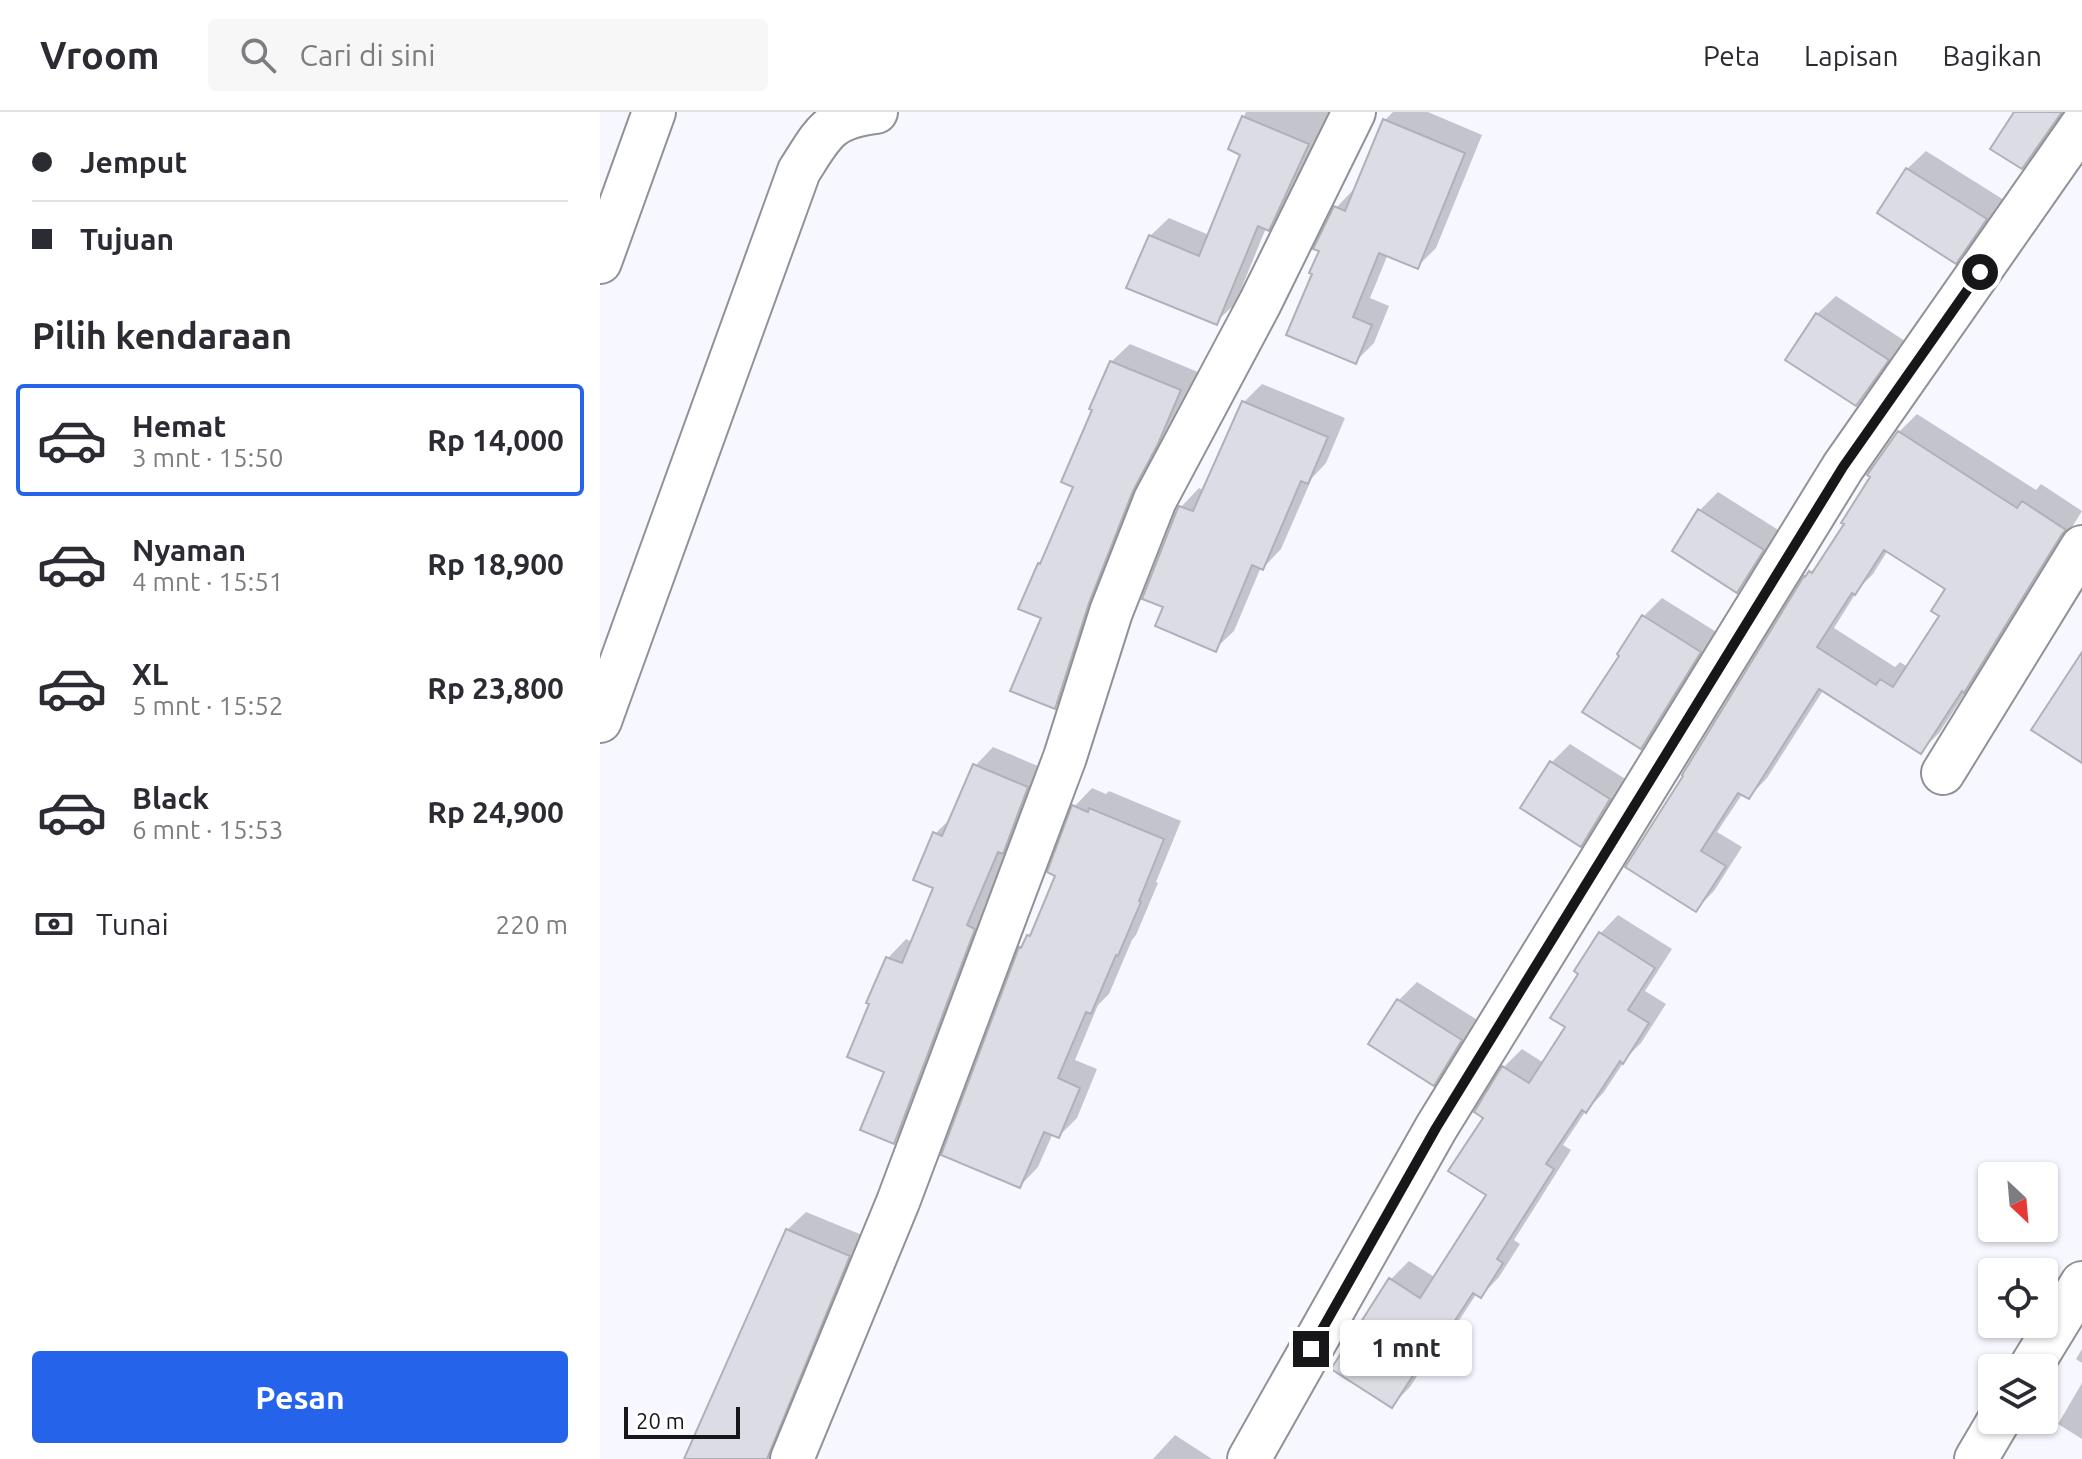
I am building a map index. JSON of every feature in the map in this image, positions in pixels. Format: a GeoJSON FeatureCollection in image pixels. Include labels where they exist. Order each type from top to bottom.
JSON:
{"type":"FeatureCollection","features":[{"type":"Feature","properties":{"kind":"street"},"geometry":{"type":"LineString","coordinates":[[600,262],[654,112]]}},
{"type":"Feature","properties":{"kind":"street"},"geometry":{"type":"LineString","coordinates":[[600,721],[799,171],[830,127],[841,119],[876,112]]}},
{"type":"Feature","properties":{"kind":"street"},"geometry":{"type":"LineString","coordinates":[[792,1459],[898,1202],[1065,757],[1111,612],[1155,500],[1260,303],[1354,112]]}},
{"type":"Feature","properties":{"kind":"street"},"geometry":{"type":"LineString","coordinates":[[1249,1459],[1436,1128],[1843,467],[2082,125]]}},
{"type":"Feature","properties":{"kind":"street"},"geometry":{"type":"LineString","coordinates":[[1943,773],[2082,547]]}},
{"type":"Feature","properties":{"kind":"street"},"geometry":{"type":"LineString","coordinates":[[2039,1354],[2082,1283]]}},
{"type":"Feature","properties":{"kind":"street"},"geometry":{"type":"LineString","coordinates":[[1976,1459],[1991,1434]]}},
{"type":"Feature","properties":{"kind":"building"},"geometry":{"type":"Polygon","coordinates":[[[2014,112],[2062,112],[2022,169],[1990,149],[2014,112]]]}},
{"type":"Feature","properties":{"kind":"building"},"geometry":{"type":"Polygon","coordinates":[[[1242,116],[1309,144],[1269,231],[1258,226],[1217,325],[1126,288],[1149,235],[1199,256],[1240,155],[1228,149],[1242,116]]]}},
{"type":"Feature","properties":{"kind":"building"},"geometry":{"type":"Polygon","coordinates":[[[1383,119],[1465,153],[1418,269],[1379,253],[1353,317],[1372,325],[1356,364],[1286,335],[1312,274],[1309,273],[1319,251],[1313,249],[1334,206],[1345,211],[1383,119]]]}},
{"type":"Feature","properties":{"kind":"building"},"geometry":{"type":"Polygon","coordinates":[[[1906,168],[1987,219],[1956,264],[1877,213],[1906,168]]]}},
{"type":"Feature","properties":{"kind":"building"},"geometry":{"type":"Polygon","coordinates":[[[1816,313],[1889,360],[1856,406],[1785,360],[1816,313]]]}},
{"type":"Feature","properties":{"kind":"building"},"geometry":{"type":"Polygon","coordinates":[[[1110,361],[1181,390],[1158,444],[1133,491],[1089,603],[1055,709],[1010,691],[1041,618],[1018,609],[1073,487],[1061,482],[1110,361]]]}},
{"type":"Feature","properties":{"kind":"building"},"geometry":{"type":"Polygon","coordinates":[[[1242,401],[1328,437],[1308,484],[1301,481],[1263,570],[1252,565],[1216,652],[1155,626],[1163,607],[1142,599],[1179,506],[1193,511],[1242,401]]]}},
{"type":"Feature","properties":{"kind":"building"},"geometry":{"type":"Polygon","coordinates":[[[1898,431],[2017,508],[2022,501],[2066,530],[1964,693],[1962,691],[1921,754],[1819,689],[1749,799],[1738,793],[1701,851],[1726,866],[1696,912],[1625,867],[1804,576],[1809,571],[1812,573],[1844,524],[1841,523],[1870,477],[1867,475],[1898,431]],[[1884,550],[1817,647],[1876,685],[1880,679],[1893,687],[1939,616],[1931,611],[1945,589],[1884,550]]]}},
{"type":"Feature","properties":{"kind":"building"},"geometry":{"type":"Polygon","coordinates":[[[1698,509],[1764,550],[1737,593],[1672,551],[1698,509]]]}},
{"type":"Feature","properties":{"kind":"building"},"geometry":{"type":"Polygon","coordinates":[[[1642,615],[1701,652],[1641,749],[1582,712],[1642,615]]]}},
{"type":"Feature","properties":{"kind":"building"},"geometry":{"type":"Polygon","coordinates":[[[2082,652],[2082,763],[2031,730],[2082,652]]]}},
{"type":"Feature","properties":{"kind":"building"},"geometry":{"type":"Polygon","coordinates":[[[1550,761],[1610,799],[1581,847],[1520,808],[1550,761]]]}},
{"type":"Feature","properties":{"kind":"building"},"geometry":{"type":"Polygon","coordinates":[[[973,764],[1028,787],[1003,854],[998,852],[967,925],[975,929],[894,1144],[860,1130],[884,1072],[847,1057],[886,957],[902,963],[933,888],[913,880],[933,832],[942,836],[973,764]]]}},
{"type":"Feature","properties":{"kind":"building"},"geometry":{"type":"Polygon","coordinates":[[[1072,805],[1088,812],[1089,808],[1164,839],[1118,956],[1091,1014],[1086,1012],[1058,1078],[1080,1088],[1059,1138],[1044,1132],[1020,1188],[941,1155],[1019,947],[1027,935],[1030,936],[1055,876],[1047,872],[1072,805]]]}},
{"type":"Feature","properties":{"kind":"building"},"geometry":{"type":"Polygon","coordinates":[[[1599,932],[1655,968],[1628,1010],[1649,1023],[1623,1064],[1620,1061],[1586,1113],[1582,1110],[1546,1164],[1554,1169],[1497,1259],[1503,1263],[1481,1298],[1473,1293],[1427,1363],[1423,1360],[1392,1408],[1331,1369],[1389,1278],[1420,1298],[1486,1195],[1448,1171],[1483,1118],[1474,1112],[1502,1066],[1529,1083],[1565,1027],[1550,1018],[1578,974],[1574,971],[1599,932]]]}},
{"type":"Feature","properties":{"kind":"building"},"geometry":{"type":"Polygon","coordinates":[[[1397,999],[1462,1040],[1434,1086],[1368,1044],[1397,999]]]}},
{"type":"Feature","properties":{"kind":"building"},"geometry":{"type":"Polygon","coordinates":[[[786,1229],[850,1256],[767,1459],[684,1459],[786,1229]]]}},
{"type":"Feature","properties":{"kind":"route"},"geometry":{"type":"LineString","coordinates":[[1311,1349],[1436,1128],[1843,467],[1980,272]]}}]}
